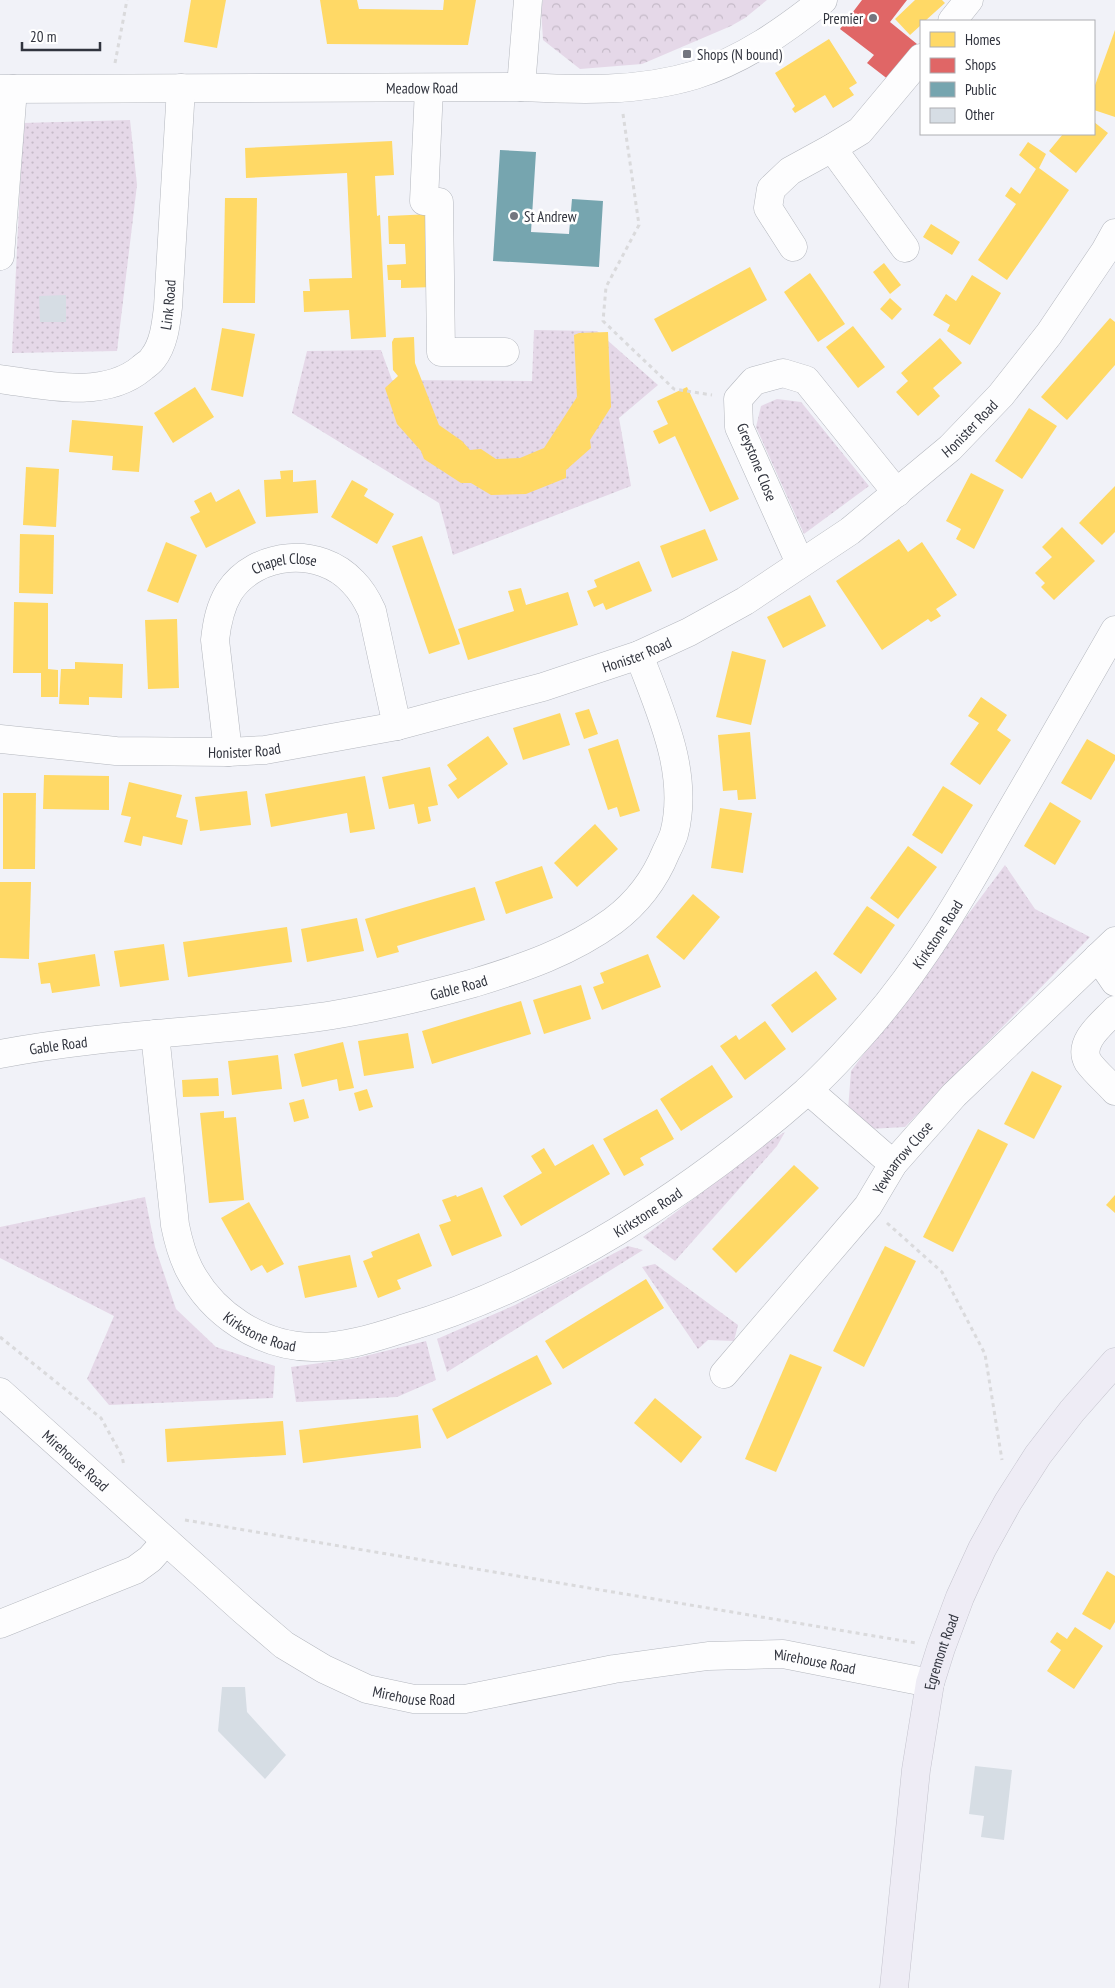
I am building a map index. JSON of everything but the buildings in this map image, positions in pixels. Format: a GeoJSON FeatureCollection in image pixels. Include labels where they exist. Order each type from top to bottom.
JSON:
{"type":"FeatureCollection","features":[{"type":"Feature","properties":{"kind":"highway","name":"Egremont Road"},"geometry":{"type":"LineString","coordinates":[[894,1988],[916,1770],[930,1683],[941,1648],[975,1565],[1008,1502],[1038,1455],[1072,1411],[1115,1362]]}},
{"type":"Feature","properties":{"kind":"street"},"geometry":{"type":"LineString","coordinates":[[521,88],[528,0]]}},
{"type":"Feature","properties":{"kind":"street","name":"Meadow Road"},"geometry":{"type":"LineString","coordinates":[[7,89],[521,88],[574,90],[619,88],[672,81],[696,75],[736,58],[768,40],[823,0]]}},
{"type":"Feature","properties":{"kind":"street"},"geometry":{"type":"LineString","coordinates":[[953,20],[969,0]]}},
{"type":"Feature","properties":{"kind":"street"},"geometry":{"type":"LineString","coordinates":[[793,248],[768,208],[771,189],[790,171],[860,130],[920,59]]}},
{"type":"Feature","properties":{"kind":"street","name":"Link Road"},"geometry":{"type":"LineString","coordinates":[[0,379],[64,387],[91,387],[114,383],[135,374],[153,358],[165,332],[168,307],[181,88]]}},
{"type":"Feature","properties":{"kind":"street"},"geometry":{"type":"LineString","coordinates":[[429,88],[424,201],[439,202],[441,352],[505,352]]}},
{"type":"Feature","properties":{"kind":"street"},"geometry":{"type":"LineString","coordinates":[[0,256],[7,89]]}},
{"type":"Feature","properties":{"kind":"street"},"geometry":{"type":"LineString","coordinates":[[832,148],[905,248]]}},
{"type":"Feature","properties":{"kind":"street","name":"Honister Road"},"geometry":{"type":"LineString","coordinates":[[0,739],[116,751],[228,752],[265,750],[306,744],[397,726],[543,688],[639,655],[690,632],[737,605],[850,531],[950,448],[1001,395],[1049,334],[1115,233]]}},
{"type":"Feature","properties":{"kind":"street"},"geometry":{"type":"LineString","coordinates":[[738,399],[754,382],[783,373],[806,380],[897,493]]}},
{"type":"Feature","properties":{"kind":"street","name":"Greystone Close"},"geometry":{"type":"LineString","coordinates":[[738,399],[739,427],[800,564]]}},
{"type":"Feature","properties":{"kind":"street","name":"Chapel Close"},"geometry":{"type":"LineString","coordinates":[[228,752],[215,640],[217,622],[222,606],[230,591],[242,578],[263,564],[288,557],[306,558],[323,562],[339,569],[353,581],[364,595],[372,611],[397,726]]}},
{"type":"Feature","properties":{"kind":"street","name":"Kirkstone Road"},"geometry":{"type":"LineString","coordinates":[[155,1034],[175,1225],[180,1246],[188,1267],[199,1286],[229,1317],[247,1329],[266,1338],[288,1344],[309,1347],[339,1345],[433,1320],[492,1297],[543,1273],[608,1236],[672,1196],[764,1127],[808,1090],[873,1022],[930,947],[956,908],[1115,630]]}},
{"type":"Feature","properties":{"kind":"street","name":"Gable Road"},"geometry":{"type":"LineString","coordinates":[[0,1054],[155,1034],[331,1015],[385,1006],[511,972],[554,956],[586,940],[615,920],[642,894],[659,868],[674,835],[677,803],[676,769],[670,737],[639,655]]}},
{"type":"Feature","properties":{"kind":"street"},"geometry":{"type":"LineString","coordinates":[[1106,949],[1115,982]]}},
{"type":"Feature","properties":{"kind":"street","name":"Yewbarrow Close"},"geometry":{"type":"LineString","coordinates":[[724,1374],[868,1206],[893,1164],[954,1095],[1106,949]]}},
{"type":"Feature","properties":{"kind":"street"},"geometry":{"type":"LineString","coordinates":[[1115,1010],[1090,1036],[1086,1049],[1088,1061],[1115,1091]]}},
{"type":"Feature","properties":{"kind":"street"},"geometry":{"type":"LineString","coordinates":[[808,1090],[893,1164]]}},
{"type":"Feature","properties":{"kind":"street","name":"Mirehouse Road"},"geometry":{"type":"LineString","coordinates":[[0,1392],[134,1512],[175,1530],[242,1610],[284,1644],[324,1669],[367,1688],[414,1699],[466,1699],[614,1669],[708,1656],[783,1654],[930,1683]]}},
{"type":"Feature","properties":{"kind":"street"},"geometry":{"type":"LineString","coordinates":[[0,1624],[136,1570],[150,1559],[175,1530]]}},
{"type":"Feature","properties":{"kind":"path"},"geometry":{"type":"LineString","coordinates":[[110,88],[127,0]]}},
{"type":"Feature","properties":{"kind":"path"},"geometry":{"type":"LineString","coordinates":[[619,88],[639,225],[606,287],[603,321],[674,389],[738,399]]}},
{"type":"Feature","properties":{"kind":"path"},"geometry":{"type":"LineString","coordinates":[[868,1206],[942,1272],[985,1354],[1008,1502]]}},
{"type":"Feature","properties":{"kind":"path"},"geometry":{"type":"LineString","coordinates":[[0,1337],[101,1418],[122,1456],[134,1512]]}},
{"type":"Feature","properties":{"kind":"path"},"geometry":{"type":"LineString","coordinates":[[175,1530],[941,1648]]}},
{"type":"Feature","properties":{"kind":"green space"},"geometry":{"type":"Polygon","coordinates":[[[543,0],[767,0],[745,18],[731,26],[642,64],[580,69],[543,40],[541,9],[543,0]]]}},
{"type":"Feature","properties":{"kind":"green space"},"geometry":{"type":"Polygon","coordinates":[[[130,120],[137,185],[117,351],[12,353],[23,123],[130,120]]]}},
{"type":"Feature","properties":{"kind":"green space"},"geometry":{"type":"Polygon","coordinates":[[[534,330],[597,331],[658,385],[619,418],[631,486],[453,555],[439,503],[292,413],[307,351],[381,350],[392,380],[532,381],[534,330]]]}},
{"type":"Feature","properties":{"kind":"green space"},"geometry":{"type":"Polygon","coordinates":[[[777,399],[801,402],[869,486],[804,534],[756,427],[761,406],[777,399]]]}},
{"type":"Feature","properties":{"kind":"green space"},"geometry":{"type":"Polygon","coordinates":[[[1005,865],[1035,909],[1090,937],[905,1127],[869,1129],[848,1110],[851,1071],[1005,865]]]}},
{"type":"Feature","properties":{"kind":"green space"},"geometry":{"type":"Polygon","coordinates":[[[785,1132],[777,1146],[675,1261],[643,1237],[770,1141],[785,1132]]]}},
{"type":"Feature","properties":{"kind":"green space"},"geometry":{"type":"Polygon","coordinates":[[[145,1197],[155,1247],[176,1309],[216,1347],[275,1366],[273,1398],[109,1405],[87,1379],[114,1316],[0,1258],[0,1227],[145,1197]]]}},
{"type":"Feature","properties":{"kind":"green space"},"geometry":{"type":"Polygon","coordinates":[[[628,1246],[643,1250],[447,1372],[437,1339],[515,1305],[628,1246]]]}},
{"type":"Feature","properties":{"kind":"green space"},"geometry":{"type":"Polygon","coordinates":[[[655,1264],[738,1325],[734,1341],[708,1340],[698,1349],[642,1267],[655,1264]]]}},
{"type":"Feature","properties":{"kind":"green space"},"geometry":{"type":"Polygon","coordinates":[[[426,1341],[436,1380],[397,1397],[296,1402],[291,1367],[357,1358],[426,1341]]]}},
{"type":"Feature","properties":{"kind":"place","name":"Premier"},"geometry":{"type":"Point","coordinates":[873,18]}},
{"type":"Feature","properties":{"kind":"place","name":"Shops (N bound)"},"geometry":{"type":"Point","coordinates":[687,54]}},
{"type":"Feature","properties":{"kind":"place","name":"St Andrew"},"geometry":{"type":"Point","coordinates":[514,216]}}]}
